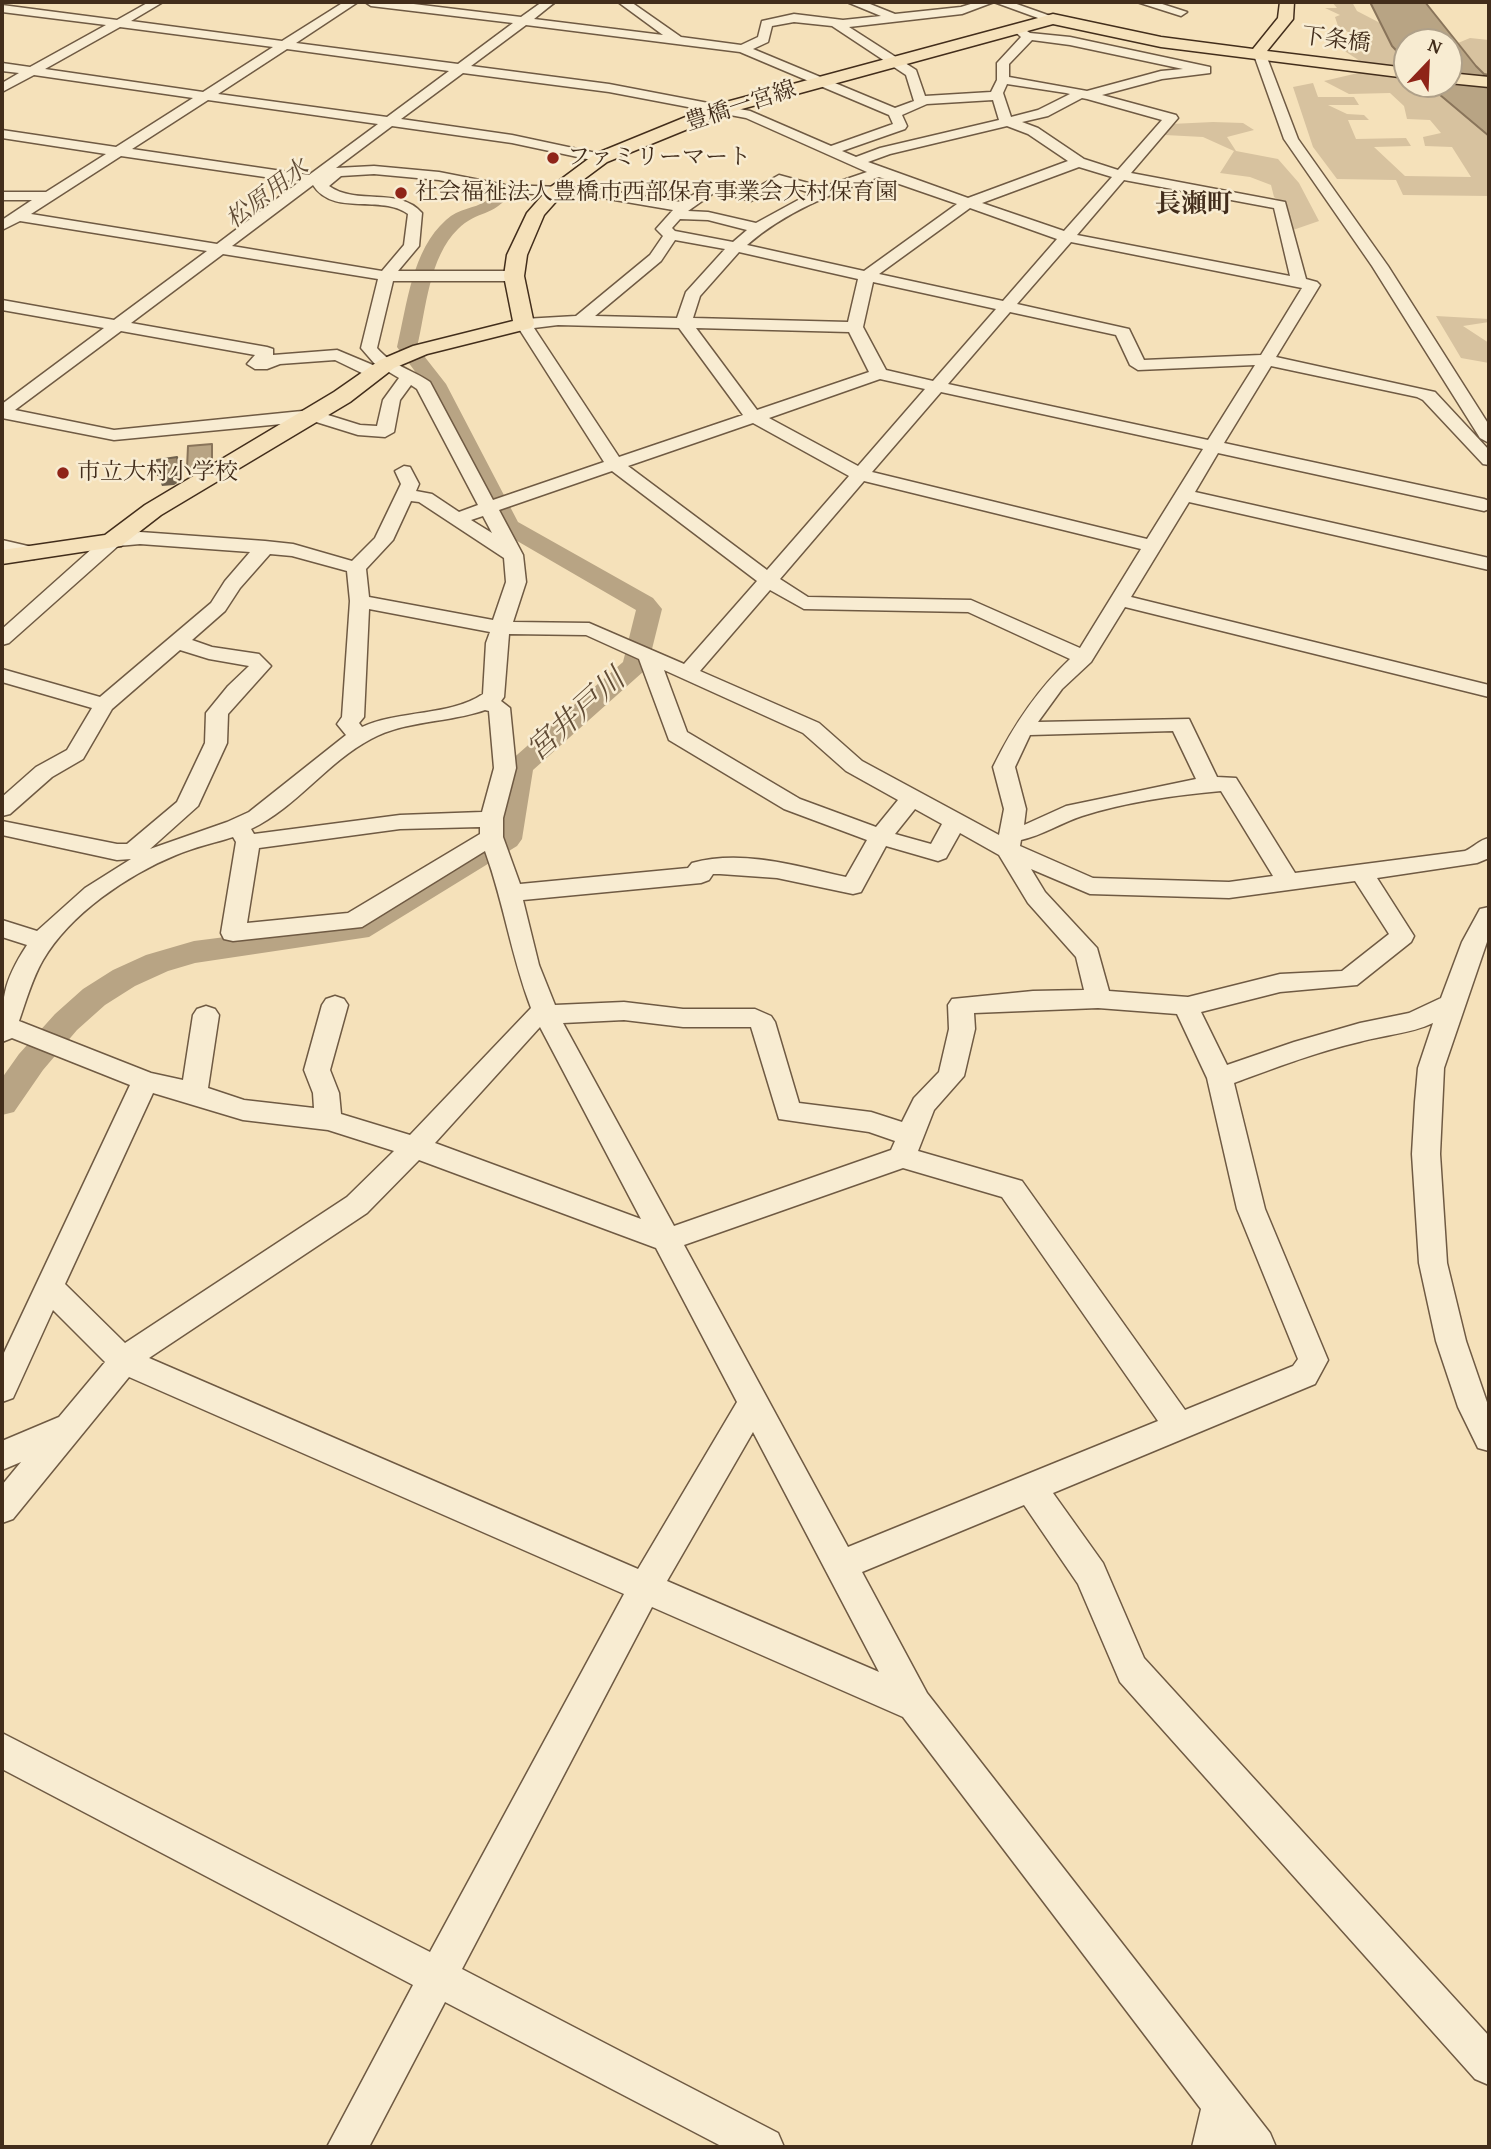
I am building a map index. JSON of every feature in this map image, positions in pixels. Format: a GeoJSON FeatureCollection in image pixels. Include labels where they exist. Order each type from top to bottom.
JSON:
{"type":"FeatureCollection","features":[{"type":"Feature","properties":{"kind":"main road"},"geometry":{"type":"LineString","coordinates":[[1260,55],[1259,51],[1285,19],[1287,2]]}},
{"type":"Feature","properties":{"kind":"main road","name":"豊橋一宮線"},"geometry":{"type":"LineString","coordinates":[[524,324],[513,276],[516,255],[536,213],[554,193],[601,158],[721,109],[897,61],[1021,37],[1052,19],[1138,38],[1260,55]]}},
{"type":"Feature","properties":{"kind":"main road","name":"下条橋"},"geometry":{"type":"LineString","coordinates":[[1260,55],[1393,71]]}},
{"type":"Feature","properties":{"kind":"main road"},"geometry":{"type":"LineString","coordinates":[[1463,79],[1489,82]]}},
{"type":"Feature","properties":{"kind":"main road"},"geometry":{"type":"LineString","coordinates":[[2,557],[112,541],[153,510],[399,364],[524,324]]}},
{"type":"Feature","properties":{"kind":"street"},"geometry":{"type":"LineString","coordinates":[[2,88],[157,2]]}},
{"type":"Feature","properties":{"kind":"street"},"geometry":{"type":"LineString","coordinates":[[2,226],[352,2]]}},
{"type":"Feature","properties":{"kind":"street"},"geometry":{"type":"LineString","coordinates":[[371,2],[743,49],[895,113],[900,126],[828,151]]}},
{"type":"Feature","properties":{"kind":"street"},"geometry":{"type":"LineString","coordinates":[[4,413],[316,181],[550,2]]}},
{"type":"Feature","properties":{"kind":"street"},"geometry":{"type":"LineString","coordinates":[[624,2],[679,41]]}},
{"type":"Feature","properties":{"kind":"street"},"geometry":{"type":"LineString","coordinates":[[853,2],[877,9],[892,18]]}},
{"type":"Feature","properties":{"kind":"street"},"geometry":{"type":"LineString","coordinates":[[743,49],[764,39],[766,24],[771,21],[794,18],[835,23],[962,10],[988,2]]}},
{"type":"Feature","properties":{"kind":"street"},"geometry":{"type":"LineString","coordinates":[[1000,2],[1052,19]]}},
{"type":"Feature","properties":{"kind":"street"},"geometry":{"type":"LineString","coordinates":[[1143,2],[1181,12]]}},
{"type":"Feature","properties":{"kind":"street"},"geometry":{"type":"LineString","coordinates":[[2,8],[609,88],[750,115],[879,172],[1066,237],[1311,285],[1084,658],[1055,685],[1023,729],[1004,767],[1016,809],[1009,843],[1036,897],[1088,954],[1098,999]]}},
{"type":"Feature","properties":{"kind":"street"},"geometry":{"type":"LineString","coordinates":[[835,23],[897,61],[914,76],[922,100]]}},
{"type":"Feature","properties":{"kind":"street"},"geometry":{"type":"LineString","coordinates":[[1021,37],[1068,55]]}},
{"type":"Feature","properties":{"kind":"street"},"geometry":{"type":"LineString","coordinates":[[806,185],[885,151],[1043,113],[1081,94],[1161,75],[1206,70],[1070,41],[1021,37]]}},
{"type":"Feature","properties":{"kind":"street"},"geometry":{"type":"LineString","coordinates":[[1021,37],[1003,63],[1000,88],[1006,121],[1033,131],[1079,162],[1120,175],[1280,205],[1299,282]]}},
{"type":"Feature","properties":{"kind":"street"},"geometry":{"type":"LineString","coordinates":[[1260,55],[1292,139],[1380,266],[1489,438]]}},
{"type":"Feature","properties":{"kind":"street"},"geometry":{"type":"LineString","coordinates":[[2,67],[512,139],[601,158]]}},
{"type":"Feature","properties":{"kind":"street"},"geometry":{"type":"LineString","coordinates":[[1134,69],[1161,75]]}},
{"type":"Feature","properties":{"kind":"street"},"geometry":{"type":"LineString","coordinates":[[688,672],[1171,118],[1067,89],[1000,88],[922,100],[895,113]]}},
{"type":"Feature","properties":{"kind":"street"},"geometry":{"type":"LineString","coordinates":[[894,128],[923,143]]}},
{"type":"Feature","properties":{"kind":"street"},"geometry":{"type":"LineString","coordinates":[[2,134],[316,181],[337,172],[374,170],[554,193],[591,192],[758,228]]}},
{"type":"Feature","properties":{"kind":"street"},"geometry":{"type":"LineString","coordinates":[[879,374],[855,327],[866,276],[968,203],[1079,162]]}},
{"type":"Feature","properties":{"kind":"street"},"geometry":{"type":"LineString","coordinates":[[684,323],[692,295],[736,247],[758,228],[823,192],[879,172]]}},
{"type":"Feature","properties":{"kind":"street"},"geometry":{"type":"LineString","coordinates":[[823,192],[779,179],[751,197],[713,187],[680,211],[663,229],[671,235],[1123,332],[1138,365],[1266,360],[1429,396],[1489,460]]}},
{"type":"Feature","properties":{"kind":"street"},"geometry":{"type":"LineString","coordinates":[[316,181],[322,189],[341,198],[402,205],[413,210],[411,246],[386,275],[369,348],[375,359],[399,364],[429,394],[495,505],[513,555],[516,582],[494,656],[495,691],[488,702]]}},
{"type":"Feature","properties":{"kind":"street"},"geometry":{"type":"LineString","coordinates":[[2,196],[48,196]]}},
{"type":"Feature","properties":{"kind":"street"},"geometry":{"type":"LineString","coordinates":[[18,216],[386,275],[513,276]]}},
{"type":"Feature","properties":{"kind":"street"},"geometry":{"type":"LineString","coordinates":[[579,321],[656,258],[671,235]]}},
{"type":"Feature","properties":{"kind":"street"},"geometry":{"type":"LineString","coordinates":[[2,305],[267,352],[255,364],[276,359],[337,355],[399,364]]}},
{"type":"Feature","properties":{"kind":"street"},"geometry":{"type":"LineString","coordinates":[[855,327],[579,321],[524,324],[614,464],[768,580],[804,603],[971,606],[1084,658]]}},
{"type":"Feature","properties":{"kind":"street"},"geometry":{"type":"LineString","coordinates":[[684,323],[753,416],[860,474],[1152,546]]}},
{"type":"Feature","properties":{"kind":"street"},"geometry":{"type":"LineString","coordinates":[[4,413],[114,435],[311,416],[358,430],[385,432],[392,394],[400,383],[399,364]]}},
{"type":"Feature","properties":{"kind":"street"},"geometry":{"type":"LineString","coordinates":[[456,519],[879,374],[1484,505]]}},
{"type":"Feature","properties":{"kind":"street"},"geometry":{"type":"LineString","coordinates":[[356,568],[383,540],[410,484],[404,471]]}},
{"type":"Feature","properties":{"kind":"street"},"geometry":{"type":"LineString","coordinates":[[401,498],[419,495],[513,555]]}},
{"type":"Feature","properties":{"kind":"street"},"geometry":{"type":"LineString","coordinates":[[1184,495],[1489,564]]}},
{"type":"Feature","properties":{"kind":"street"},"geometry":{"type":"LineString","coordinates":[[2,639],[112,541],[180,540],[265,547],[313,554],[356,568]]}},
{"type":"Feature","properties":{"kind":"street"},"geometry":{"type":"LineString","coordinates":[[2,546],[34,553]]}},
{"type":"Feature","properties":{"kind":"street"},"geometry":{"type":"LineString","coordinates":[[2,809],[44,772],[75,754],[104,705],[218,607],[232,585],[265,547]]}},
{"type":"Feature","properties":{"kind":"street"},"geometry":{"type":"LineString","coordinates":[[356,568],[360,601],[353,717],[348,724],[359,736]]}},
{"type":"Feature","properties":{"kind":"street"},"geometry":{"type":"LineString","coordinates":[[1119,600],[1489,691]]}},
{"type":"Feature","properties":{"kind":"street"},"geometry":{"type":"LineString","coordinates":[[360,601],[501,628],[589,629],[811,728],[854,766],[954,822],[1009,843],[1090,886],[1228,890],[1469,858],[1483,852],[1489,845]]}},
{"type":"Feature","properties":{"kind":"street"},"geometry":{"type":"LineString","coordinates":[[178,642],[209,653],[252,658],[261,666],[234,690],[217,713],[216,743],[187,806],[136,864],[72,912],[33,954],[3,1027],[46,1041],[145,1081],[194,1093],[243,1110],[328,1120],[415,1147],[667,1240],[906,1147],[923,1105],[951,1076],[962,1029],[961,1005],[1098,999],[1188,1006],[1280,983],[1348,979],[1402,936],[1362,872]]}},
{"type":"Feature","properties":{"kind":"street"},"geometry":{"type":"LineString","coordinates":[[640,652],[677,735],[792,804],[880,837],[938,853],[954,822]]}},
{"type":"Feature","properties":{"kind":"street"},"geometry":{"type":"LineString","coordinates":[[2,676],[104,705]]}},
{"type":"Feature","properties":{"kind":"street"},"geometry":{"type":"LineString","coordinates":[[493,837],[354,921],[233,933],[243,834],[326,758],[359,736],[404,719],[488,702],[499,708],[505,768],[493,837],[527,965],[547,1014],[915,1705],[1256,2147]]}},
{"type":"Feature","properties":{"kind":"street"},"geometry":{"type":"LineString","coordinates":[[1023,729],[1181,724],[1209,783]]}},
{"type":"Feature","properties":{"kind":"street"},"geometry":{"type":"LineString","coordinates":[[1009,843],[1074,811],[1209,783],[1228,783],[1288,882]]}},
{"type":"Feature","properties":{"kind":"street"},"geometry":{"type":"LineString","coordinates":[[510,893],[701,875],[700,868],[728,864],[759,865],[853,886],[880,837],[912,798]]}},
{"type":"Feature","properties":{"kind":"street"},"geometry":{"type":"LineString","coordinates":[[2,828],[117,852],[142,854],[243,834],[448,819],[467,823],[493,837]]}},
{"type":"Feature","properties":{"kind":"street"},"geometry":{"type":"LineString","coordinates":[[1489,915],[1474,942],[1439,1039],[1430,1079],[1426,1154],[1433,1263],[1455,1354],[1473,1406],[1489,1438]]}},
{"type":"Feature","properties":{"kind":"street"},"geometry":{"type":"LineString","coordinates":[[2,928],[44,942]]}},
{"type":"Feature","properties":{"kind":"street"},"geometry":{"type":"LineString","coordinates":[[1220,1078],[1294,1051],[1360,1032],[1415,1021],[1452,1003]]}},
{"type":"Feature","properties":{"kind":"street"},"geometry":{"type":"LineString","coordinates":[[328,1120],[326,1093],[317,1070],[335,1005]]}},
{"type":"Feature","properties":{"kind":"street"},"geometry":{"type":"LineString","coordinates":[[840,1566],[1304,1375],[1312,1360],[1251,1209],[1220,1078],[1188,1006]]}},
{"type":"Feature","properties":{"kind":"street"},"geometry":{"type":"LineString","coordinates":[[2,1509],[124,1361],[357,1205],[415,1147],[536,1015],[547,1014],[624,1011],[683,1018],[755,1017],[762,1022],[788,1112],[870,1122],[906,1147],[1012,1189],[1179,1426]]}},
{"type":"Feature","properties":{"kind":"street"},"geometry":{"type":"LineString","coordinates":[[194,1093],[206,1015]]}},
{"type":"Feature","properties":{"kind":"street"},"geometry":{"type":"LineString","coordinates":[[2,1389],[145,1081]]}},
{"type":"Feature","properties":{"kind":"street"},"geometry":{"type":"LineString","coordinates":[[49,1287],[124,1361],[644,1590],[915,1705]]}},
{"type":"Feature","properties":{"kind":"street"},"geometry":{"type":"LineString","coordinates":[[347,2147],[644,1590],[753,1403]]}},
{"type":"Feature","properties":{"kind":"street"},"geometry":{"type":"LineString","coordinates":[[2,1456],[70,1426]]}},
{"type":"Feature","properties":{"kind":"street"},"geometry":{"type":"LineString","coordinates":[[1031,1488],[1091,1574],[1132,1670],[1489,2065]]}},
{"type":"Feature","properties":{"kind":"street"},"geometry":{"type":"LineString","coordinates":[[2,1750],[764,2147]]}},
{"type":"Feature","properties":{"kind":"street"},"geometry":{"type":"LineString","coordinates":[[1212,2147],[1222,2106]]}},
{"type":"Feature","properties":{"kind":"shaded area"},"geometry":{"type":"Polygon","coordinates":[[[1332,2],[1352,2],[1357,11],[1382,24],[1393,47],[1393,96],[1390,93],[1349,94],[1324,81],[1358,73],[1363,63],[1343,50],[1358,38],[1338,26],[1335,17],[1340,15],[1325,8],[1337,8],[1332,2]]]}},
{"type":"Feature","properties":{"kind":"shaded area"},"geometry":{"type":"Polygon","coordinates":[[[1370,2],[1425,2],[1446,28],[1393,28],[1392,46],[1370,2]]]}},
{"type":"Feature","properties":{"kind":"shaded area"},"geometry":{"type":"Polygon","coordinates":[[[1470,38],[1489,40],[1489,75],[1484,74],[1463,49],[1463,41],[1470,38]]]}},
{"type":"Feature","properties":{"kind":"shaded area"},"geometry":{"type":"Polygon","coordinates":[[[1463,50],[1484,74],[1489,75],[1489,136],[1444,98],[1463,98],[1463,50]]]}},
{"type":"Feature","properties":{"kind":"shaded area"},"geometry":{"type":"Polygon","coordinates":[[[1313,83],[1318,97],[1354,97],[1359,105],[1328,105],[1347,114],[1364,115],[1369,120],[1348,120],[1356,139],[1406,138],[1411,146],[1374,147],[1405,176],[1471,177],[1452,147],[1425,146],[1423,137],[1441,133],[1430,120],[1407,119],[1404,106],[1395,98],[1444,98],[1489,136],[1489,196],[1403,195],[1396,180],[1337,179],[1313,147],[1293,87],[1313,83]]]}},
{"type":"Feature","properties":{"kind":"shaded area"},"geometry":{"type":"Polygon","coordinates":[[[1243,123],[1254,130],[1227,137],[1236,151],[1278,159],[1299,183],[1319,221],[1293,230],[1283,203],[1274,197],[1271,185],[1250,177],[1220,173],[1234,151],[1203,137],[1165,135],[1171,124],[1243,123]]]}},
{"type":"Feature","properties":{"kind":"shaded area"},"geometry":{"type":"Polygon","coordinates":[[[1436,316],[1489,319],[1489,322],[1463,326],[1489,343],[1489,363],[1461,358],[1436,316]]]}},
{"type":"Feature","properties":{"kind":"shaded area"},"geometry":{"type":"Polygon","coordinates":[[[212,444],[212,465],[187,468],[188,446],[212,444]]]}},
{"type":"Feature","properties":{"kind":"building"},"geometry":{"type":"Polygon","coordinates":[[[177,457],[179,468],[171,473],[158,475],[157,460],[177,457]]]}},
{"type":"Feature","properties":{"kind":"waterway","name":"松原用水"},"geometry":{"type":"LineString","coordinates":[[542,12],[556,2]]}},
{"type":"Feature","properties":{"kind":"waterway","name":"宮井戸川"},"geometry":{"type":"LineString","coordinates":[[2,1103],[31,1062],[66,1022],[94,997],[124,978],[157,963],[194,952],[358,930],[507,839],[520,767],[635,665],[649,609],[644,603],[508,526],[435,384],[407,347],[423,281],[439,241],[452,224],[469,212],[492,205],[502,193]]}},
{"type":"Feature","properties":{"kind":"place","name":"ファミリーマート"},"geometry":{"type":"Point","coordinates":[553,158]}},
{"type":"Feature","properties":{"kind":"place","name":"社会福祉法人豊橋市西部保育事業会大村保育園"},"geometry":{"type":"Point","coordinates":[401,193]}},
{"type":"Feature","properties":{"kind":"place","name":"市立大村小学校"},"geometry":{"type":"Point","coordinates":[63,473]}},
{"type":"Feature","properties":{"kind":"district","name":"長瀬町"},"geometry":{"type":"Point","coordinates":[1194,205]}}]}
